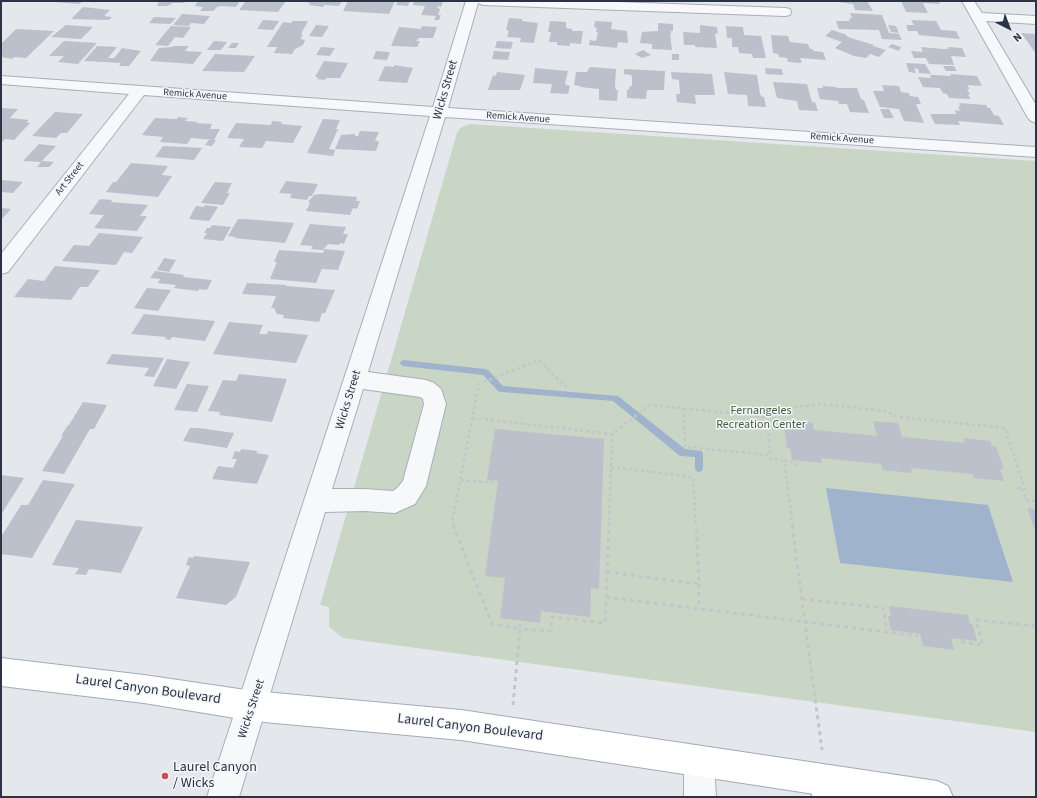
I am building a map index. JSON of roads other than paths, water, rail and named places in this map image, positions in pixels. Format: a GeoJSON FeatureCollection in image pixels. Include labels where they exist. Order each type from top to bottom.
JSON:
{"type":"FeatureCollection","features":[{"type":"Feature","properties":{"kind":"main road","name":"Laurel Canyon Boulevard"},"geometry":{"type":"LineString","coordinates":[[1,672],[144,688],[253,706],[461,725],[699,761],[827,789],[937,797]]}},
{"type":"Feature","properties":{"kind":"street","name":"Wicks Street"},"geometry":{"type":"LineString","coordinates":[[223,797],[253,706],[439,112],[472,1]]}},
{"type":"Feature","properties":{"kind":"street"},"geometry":{"type":"LineString","coordinates":[[483,1],[785,12]]}},
{"type":"Feature","properties":{"kind":"street"},"geometry":{"type":"LineString","coordinates":[[968,1],[1036,118]]}},
{"type":"Feature","properties":{"kind":"street"},"geometry":{"type":"LineString","coordinates":[[977,17],[1036,20]]}},
{"type":"Feature","properties":{"kind":"street","name":"Remick Avenue"},"geometry":{"type":"LineString","coordinates":[[1,80],[439,112],[1036,152]]}},
{"type":"Feature","properties":{"kind":"street","name":"Art Street"},"geometry":{"type":"LineString","coordinates":[[1,267],[139,91]]}},
{"type":"Feature","properties":{"kind":"street"},"geometry":{"type":"LineString","coordinates":[[317,501],[364,500],[395,502],[406,496],[414,486],[435,404],[433,395],[426,389],[355,379]]}},
{"type":"Feature","properties":{"kind":"street"},"geometry":{"type":"LineString","coordinates":[[699,761],[700,797]]}},
{"type":"Feature","properties":{"kind":"water"},"geometry":{"type":"Polygon","coordinates":[[[826,488],[988,505],[1013,582],[840,563],[826,488]]]}},
{"type":"Feature","properties":{"kind":"waterway"},"geometry":{"type":"LineString","coordinates":[[403,363],[485,372],[501,389],[615,398],[683,453],[699,454],[699,468]]}},
{"type":"Feature","properties":{"kind":"place","name":"Laurel Canyon / Wicks"},"geometry":{"type":"Point","coordinates":[165,776]}},
{"type":"Feature","properties":{"kind":"park label","name":"Fernangeles Recreation Center"},"geometry":{"type":"Point","coordinates":[761,418]}}]}
